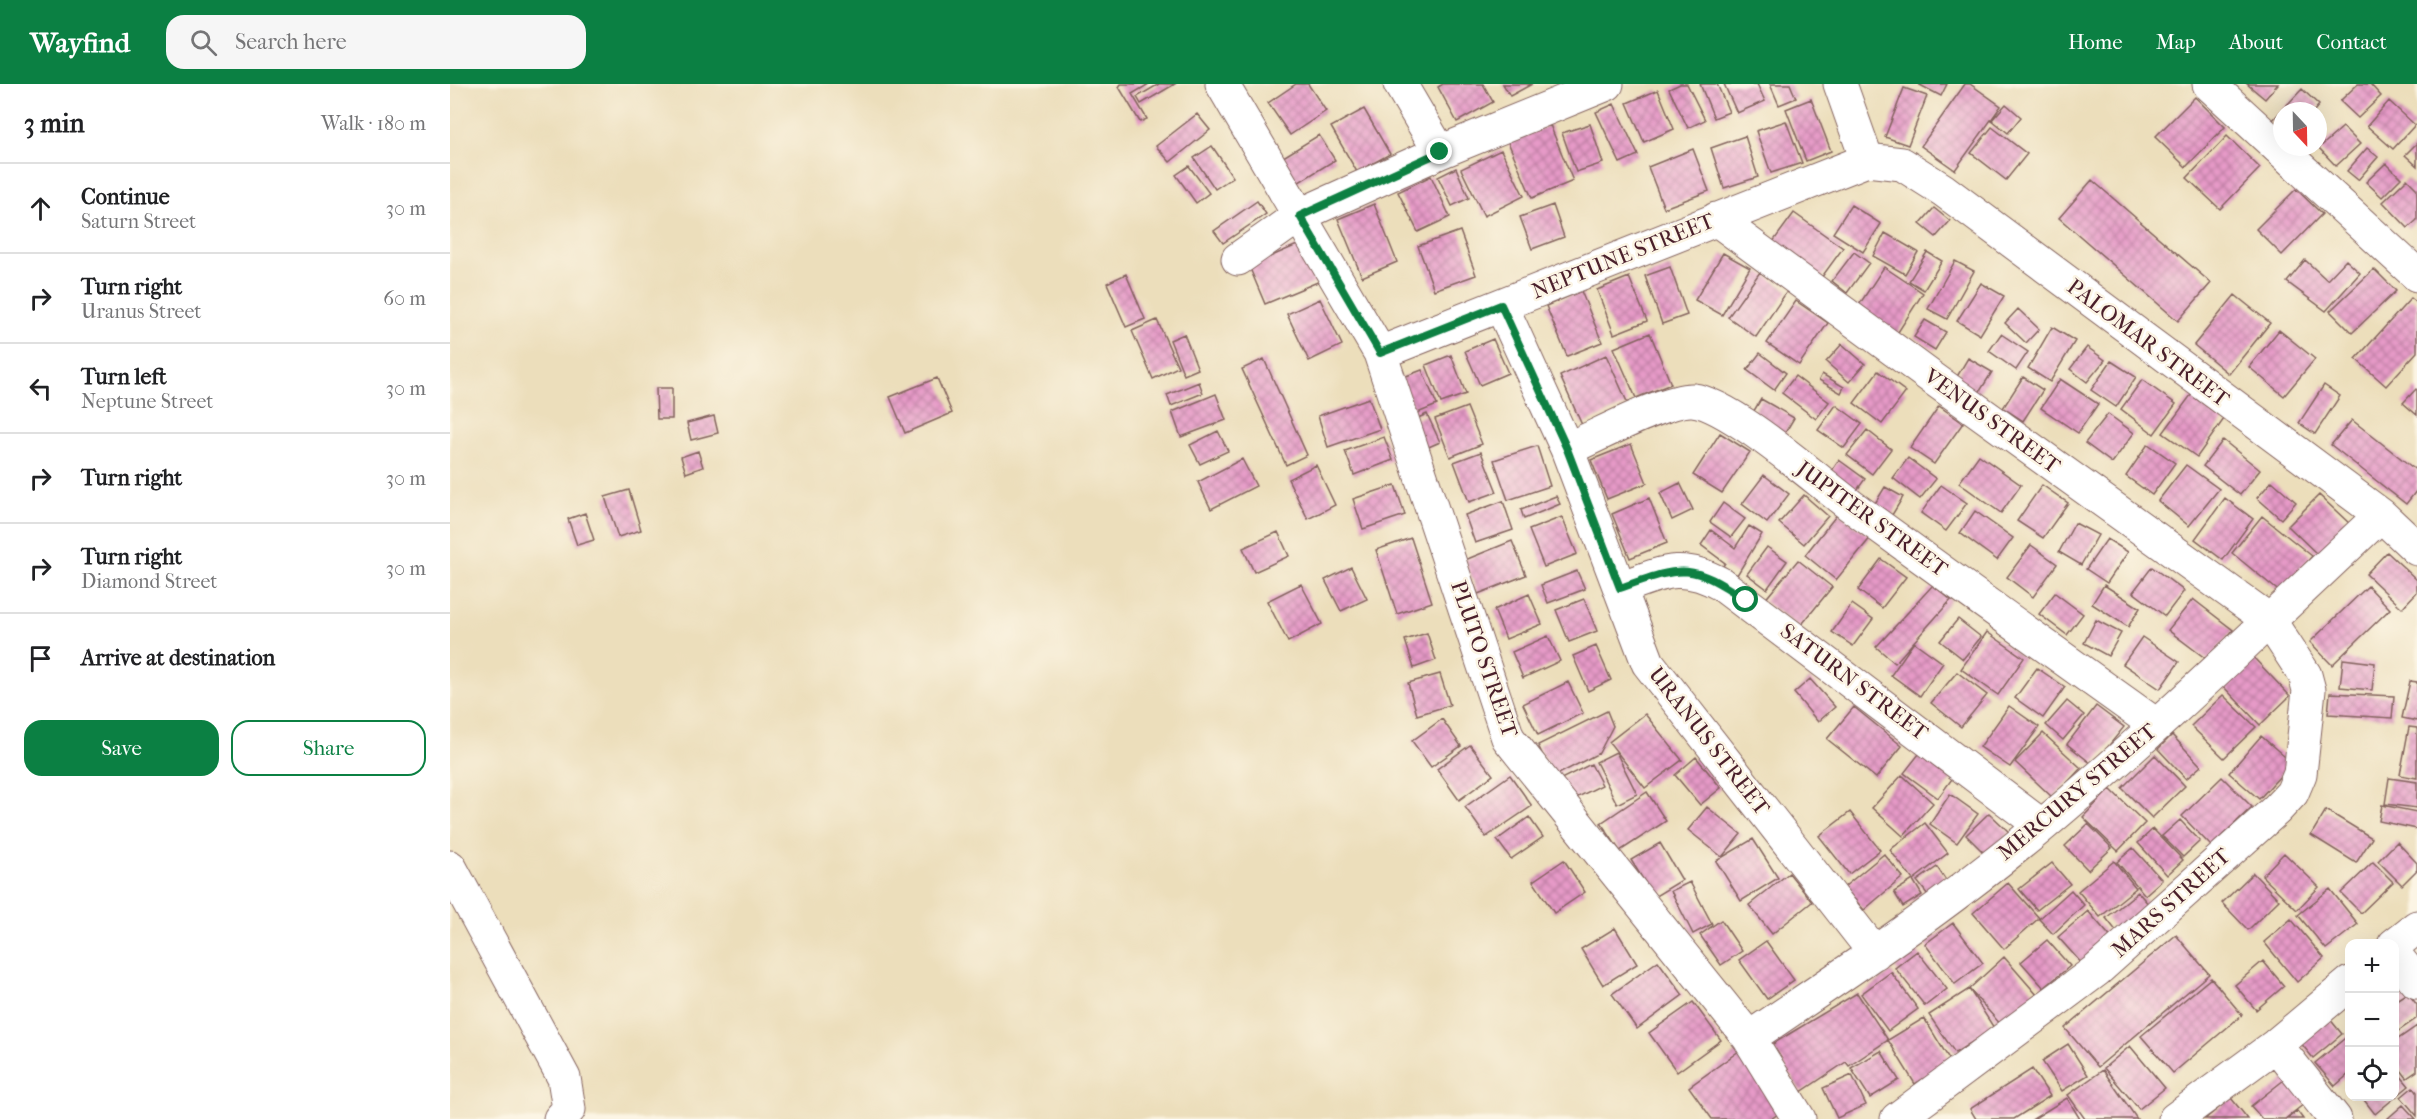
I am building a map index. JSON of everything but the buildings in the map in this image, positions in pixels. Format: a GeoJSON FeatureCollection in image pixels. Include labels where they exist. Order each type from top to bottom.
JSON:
{"type":"FeatureCollection","features":[{"type":"Feature","properties":{"kind":"street","name":"PLUTO STREET"},"geometry":{"type":"LineString","coordinates":[[1222,84],[1380,353],[1508,738],[1749,1038]]}},
{"type":"Feature","properties":{"kind":"street"},"geometry":{"type":"LineString","coordinates":[[1400,84],[1440,152]]}},
{"type":"Feature","properties":{"kind":"street"},"geometry":{"type":"LineString","coordinates":[[1840,84],[1867,160]]}},
{"type":"Feature","properties":{"kind":"street"},"geometry":{"type":"LineString","coordinates":[[2209,84],[2417,275]]}},
{"type":"Feature","properties":{"kind":"street"},"geometry":{"type":"LineString","coordinates":[[1238,259],[1300,216],[1585,88]]}},
{"type":"Feature","properties":{"kind":"street","name":"NEPTUNE STREET"},"geometry":{"type":"LineString","coordinates":[[1380,353],[1867,160]]}},
{"type":"Feature","properties":{"kind":"street","name":"PALOMAR STREET"},"geometry":{"type":"LineString","coordinates":[[1867,160],[1902,164],[1943,190],[2381,515],[2417,549]]}},
{"type":"Feature","properties":{"kind":"street","name":"VENUS STREET"},"geometry":{"type":"LineString","coordinates":[[1716,219],[2269,620]]}},
{"type":"Feature","properties":{"kind":"street","name":"URANUS STREET"},"geometry":{"type":"LineString","coordinates":[[1501,305],[1567,449],[1648,663],[1875,953]]}},
{"type":"Feature","properties":{"kind":"street","name":"JUPITER STREET"},"geometry":{"type":"LineString","coordinates":[[1567,449],[1671,404],[1693,400],[1715,408],[1740,421],[1854,507],[2156,725]]}},
{"type":"Feature","properties":{"kind":"street","name":"MERCURY STREET"},"geometry":{"type":"LineString","coordinates":[[1749,1038],[1875,953],[2042,826],[2156,725],[2381,515]]}},
{"type":"Feature","properties":{"kind":"street","name":"SATURN STREET"},"geometry":{"type":"LineString","coordinates":[[1620,588],[1682,570],[1701,573],[1721,584],[2042,826]]}},
{"type":"Feature","properties":{"kind":"street","name":"MARS STREET"},"geometry":{"type":"LineString","coordinates":[[1897,1119],[2097,970],[2276,810],[2292,793],[2300,774],[2309,690],[2305,675],[2269,620]]}},
{"type":"Feature","properties":{"kind":"street"},"geometry":{"type":"LineString","coordinates":[[450,867],[564,1078],[569,1108],[560,1119]]}},
{"type":"Feature","properties":{"kind":"street"},"geometry":{"type":"LineString","coordinates":[[2399,941],[2417,927]]}},
{"type":"Feature","properties":{"kind":"street"},"geometry":{"type":"LineString","coordinates":[[2399,960],[2417,982]]}},
{"type":"Feature","properties":{"kind":"street"},"geometry":{"type":"LineString","coordinates":[[2175,1119],[2276,1045],[2345,986]]}},
{"type":"Feature","properties":{"kind":"street"},"geometry":{"type":"LineString","coordinates":[[1749,1038],[1799,1119]]}},
{"type":"Feature","properties":{"kind":"street"},"geometry":{"type":"LineString","coordinates":[[2276,1045],[2335,1119]]}},
{"type":"Feature","properties":{"kind":"route"},"geometry":{"type":"LineString","coordinates":[[1440,152],[1300,216],[1380,353],[1501,305],[1567,449],[1620,588],[1682,570],[1701,573],[1746,600]]}}]}
